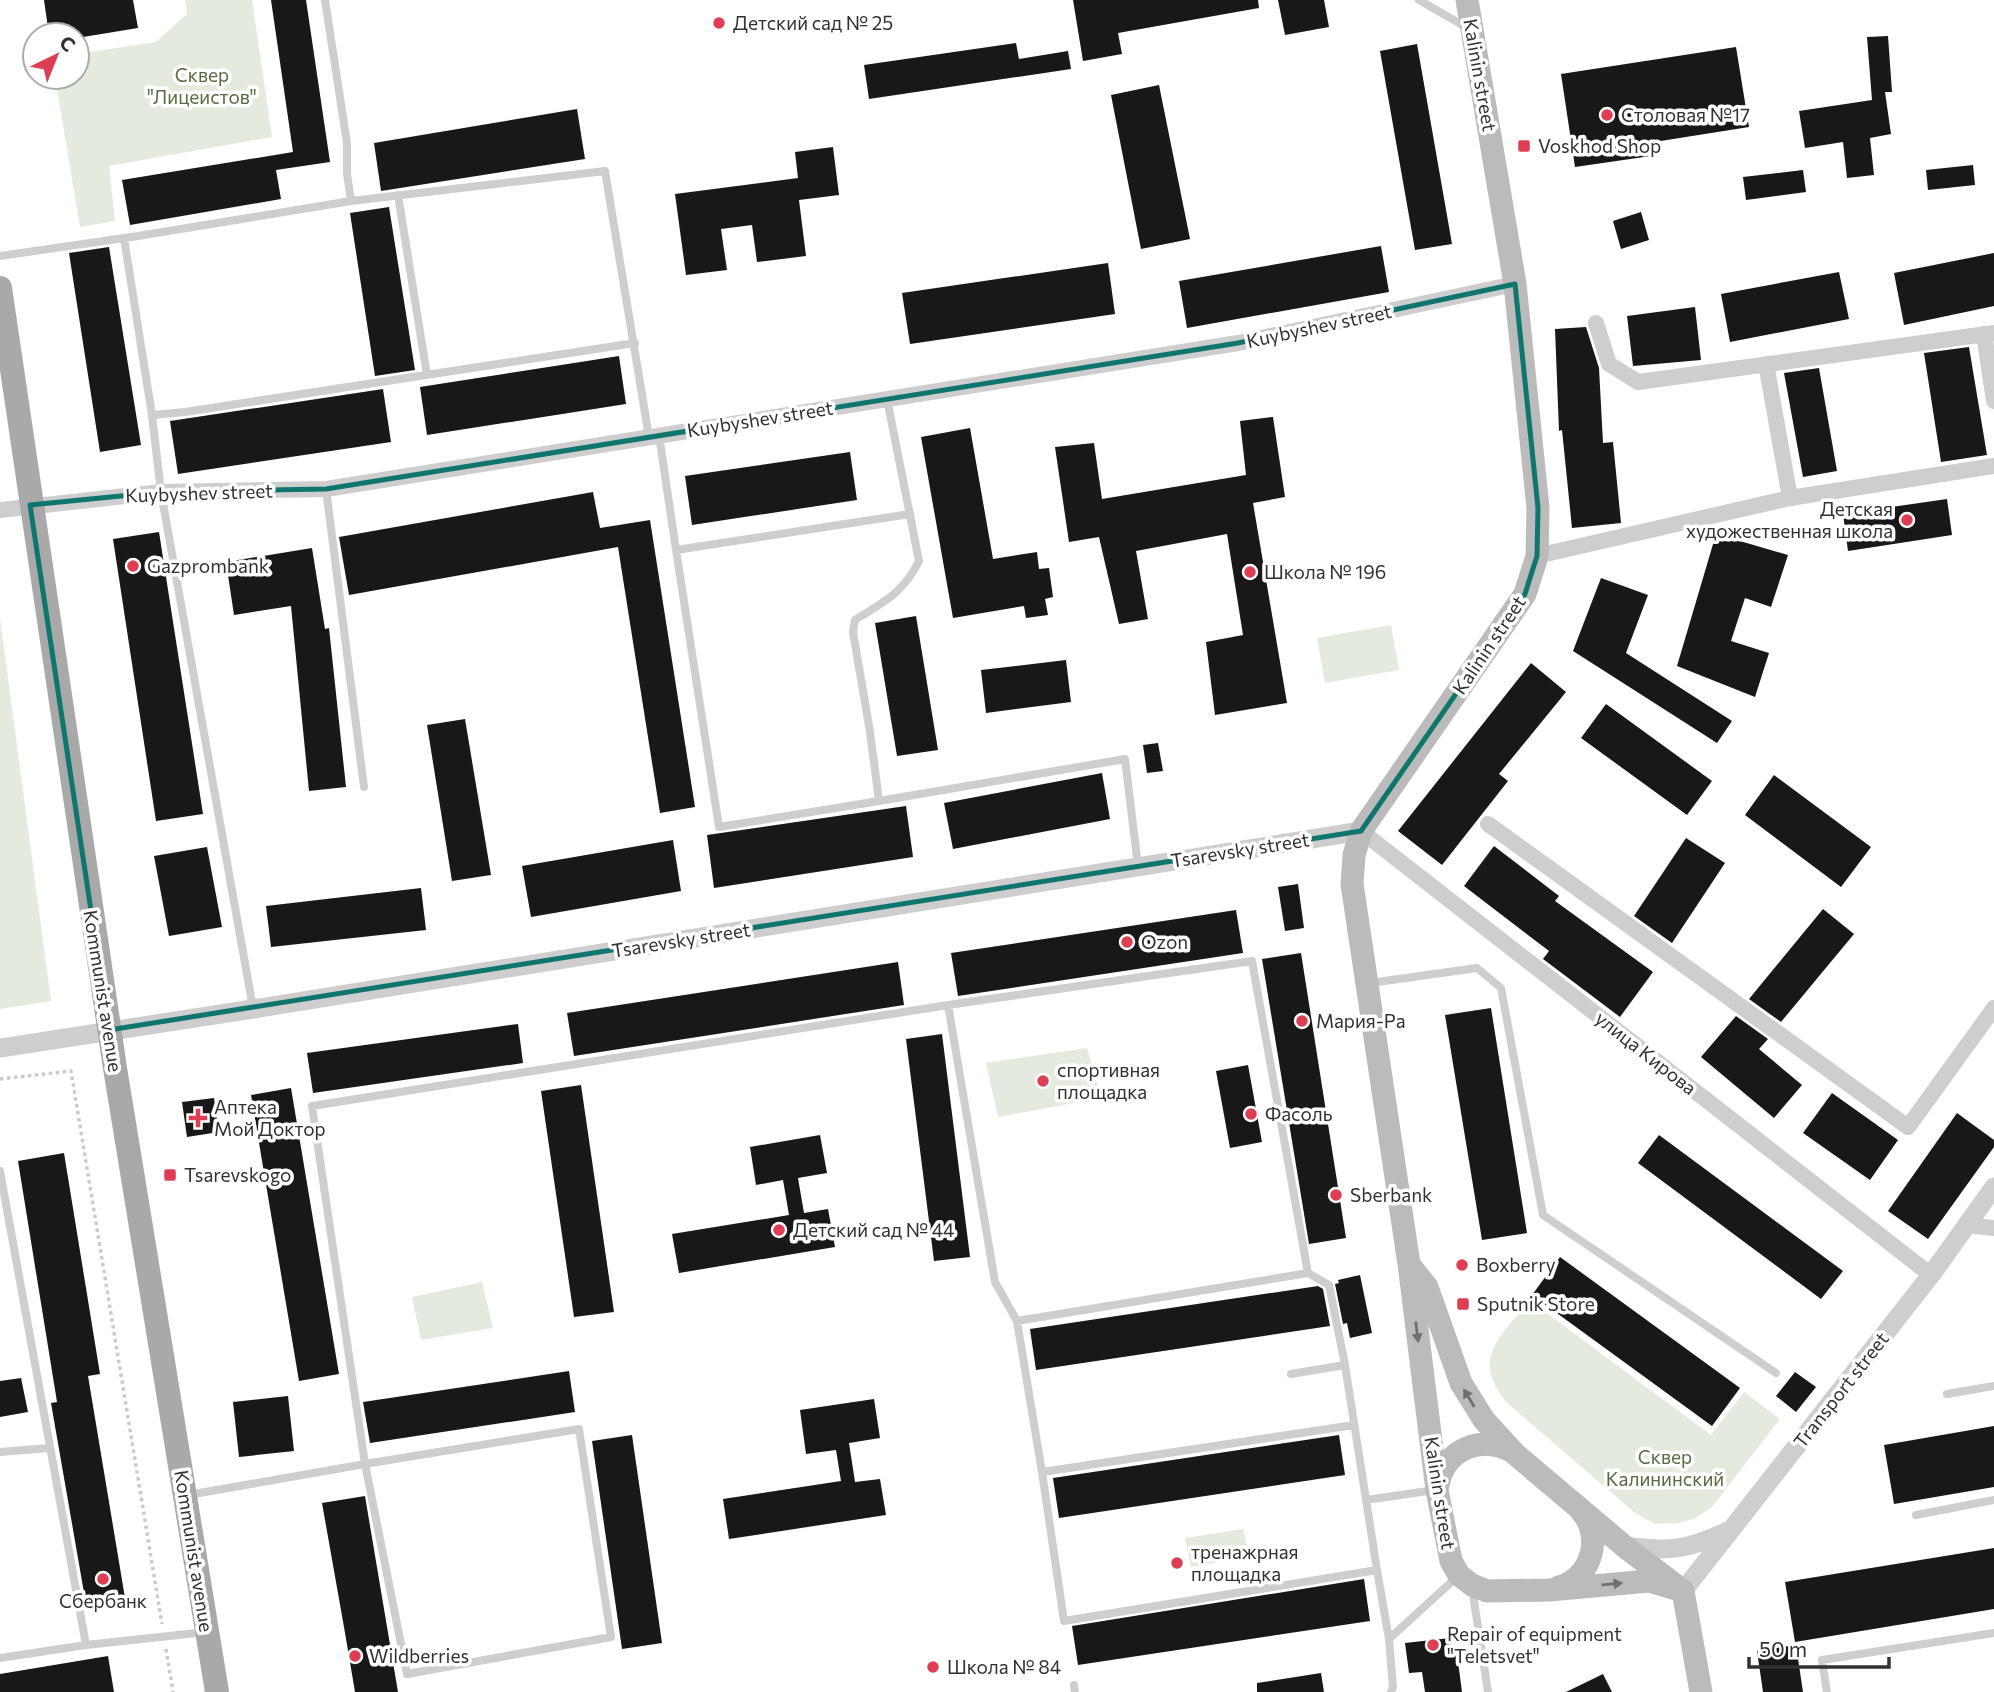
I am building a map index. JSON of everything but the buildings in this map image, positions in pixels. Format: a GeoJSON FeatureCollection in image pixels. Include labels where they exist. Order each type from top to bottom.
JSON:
{"type":"FeatureCollection","features":[{"type":"Feature","properties":{"kind":"main road","name":"Kalinin street"},"geometry":{"type":"LineString","coordinates":[[1465,1580],[1451,1561],[1437,1490],[1409,1264],[1352,884],[1353,855],[1361,831],[1525,594],[1537,556],[1538,508],[1515,285],[1467,0]]}},
{"type":"Feature","properties":{"kind":"main road","name":"Kommunist avenue"},"geometry":{"type":"LineString","coordinates":[[0,288],[109,1030],[216,1692]]}},
{"type":"Feature","properties":{"kind":"main road","name":"Kalinin street"},"geometry":{"type":"LineString","coordinates":[[1409,1264],[1427,1287],[1447,1350],[1469,1400],[1483,1420],[1515,1454],[1624,1546],[1683,1591]]}},
{"type":"Feature","properties":{"kind":"main road"},"geometry":{"type":"LineString","coordinates":[[1437,1490],[1440,1475],[1447,1462],[1458,1451],[1487,1443],[1502,1446],[1515,1454]]}},
{"type":"Feature","properties":{"kind":"main road"},"geometry":{"type":"LineString","coordinates":[[1549,1590],[1565,1586],[1578,1577],[1588,1563],[1593,1547],[1592,1531],[1586,1516],[1575,1504]]}},
{"type":"Feature","properties":{"kind":"main road"},"geometry":{"type":"LineString","coordinates":[[1465,1580],[1487,1591],[1549,1590],[1649,1581],[1683,1591],[1700,1692]]}},
{"type":"Feature","properties":{"kind":"street","name":"Kuybyshev street"},"geometry":{"type":"LineString","coordinates":[[0,510],[161,492],[326,489],[1238,343],[1515,285]]}},
{"type":"Feature","properties":{"kind":"street"},"geometry":{"type":"LineString","coordinates":[[1596,323],[1609,364],[1638,382],[1989,334],[1994,401]]}},
{"type":"Feature","properties":{"kind":"street"},"geometry":{"type":"LineString","coordinates":[[1766,365],[1790,498]]}},
{"type":"Feature","properties":{"kind":"street"},"geometry":{"type":"LineString","coordinates":[[1537,556],[1790,498],[1994,466]]}},
{"type":"Feature","properties":{"kind":"street"},"geometry":{"type":"LineString","coordinates":[[1488,824],[1908,1127],[1994,1008]]}},
{"type":"Feature","properties":{"kind":"street","name":"Tsarevsky street"},"geometry":{"type":"LineString","coordinates":[[0,1048],[1361,831]]}},
{"type":"Feature","properties":{"kind":"street","name":"улица Кирова"},"geometry":{"type":"LineString","coordinates":[[1361,831],[1931,1275]]}},
{"type":"Feature","properties":{"kind":"street","name":"Transport street"},"geometry":{"type":"LineString","coordinates":[[1683,1591],[1931,1275],[1994,1187]]}},
{"type":"Feature","properties":{"kind":"street"},"geometry":{"type":"LineString","coordinates":[[1965,1225],[1994,1228]]}},
{"type":"Feature","properties":{"kind":"street"},"geometry":{"type":"LineString","coordinates":[[1624,1546],[1652,1549],[1691,1547],[1732,1529]]}},
{"type":"Feature","properties":{"kind":"lane"},"geometry":{"type":"LineString","coordinates":[[325,0],[347,143],[347,174],[351,201]]}},
{"type":"Feature","properties":{"kind":"lane"},"geometry":{"type":"LineString","coordinates":[[1419,0],[1472,30]]}},
{"type":"Feature","properties":{"kind":"lane"},"geometry":{"type":"LineString","coordinates":[[0,256],[351,201],[605,171],[635,343],[676,550],[719,827],[1125,759],[1138,866]]}},
{"type":"Feature","properties":{"kind":"lane"},"geometry":{"type":"LineString","coordinates":[[398,195],[427,375]]}},
{"type":"Feature","properties":{"kind":"lane"},"geometry":{"type":"LineString","coordinates":[[124,238],[152,415],[161,492],[253,1009]]}},
{"type":"Feature","properties":{"kind":"lane"},"geometry":{"type":"LineString","coordinates":[[152,415],[635,343]]}},
{"type":"Feature","properties":{"kind":"lane"},"geometry":{"type":"LineString","coordinates":[[879,801],[853,632],[855,620],[894,595],[910,580],[919,561],[887,399]]}},
{"type":"Feature","properties":{"kind":"lane"},"geometry":{"type":"LineString","coordinates":[[326,489],[364,787]]}},
{"type":"Feature","properties":{"kind":"lane"},"geometry":{"type":"LineString","coordinates":[[676,550],[909,514]]}},
{"type":"Feature","properties":{"kind":"lane"},"geometry":{"type":"LineString","coordinates":[[185,1496],[365,1464],[579,1429],[611,1637],[407,1674],[365,1464],[312,1106],[948,1005],[1252,961],[1308,1273]]}},
{"type":"Feature","properties":{"kind":"lane"},"geometry":{"type":"LineString","coordinates":[[1367,983],[1477,968],[1494,980],[1501,988],[1543,1215],[1776,1373]]}},
{"type":"Feature","properties":{"kind":"lane"},"geometry":{"type":"LineString","coordinates":[[948,1005],[995,1282],[1017,1321],[1064,1621],[1377,1570]]}},
{"type":"Feature","properties":{"kind":"lane"},"geometry":{"type":"LineString","coordinates":[[0,1171],[86,1646]]}},
{"type":"Feature","properties":{"kind":"lane"},"geometry":{"type":"LineString","coordinates":[[1017,1321],[1308,1273],[1329,1285],[1345,1365],[1390,1639],[1391,1692]]}},
{"type":"Feature","properties":{"kind":"lane"},"geometry":{"type":"LineString","coordinates":[[1291,1374],[1345,1365]]}},
{"type":"Feature","properties":{"kind":"lane"},"geometry":{"type":"LineString","coordinates":[[1947,1394],[1994,1386]]}},
{"type":"Feature","properties":{"kind":"lane"},"geometry":{"type":"LineString","coordinates":[[1042,1472],[1354,1424]]}},
{"type":"Feature","properties":{"kind":"lane"},"geometry":{"type":"LineString","coordinates":[[0,1452],[49,1448]]}},
{"type":"Feature","properties":{"kind":"lane"},"geometry":{"type":"LineString","coordinates":[[1366,1500],[1437,1490]]}},
{"type":"Feature","properties":{"kind":"lane"},"geometry":{"type":"LineString","coordinates":[[1916,1515],[1994,1500]]}},
{"type":"Feature","properties":{"kind":"lane"},"geometry":{"type":"LineString","coordinates":[[1390,1639],[1465,1580],[1488,1692]]}},
{"type":"Feature","properties":{"kind":"lane"},"geometry":{"type":"LineString","coordinates":[[0,1658],[207,1632]]}},
{"type":"Feature","properties":{"kind":"lane"},"geometry":{"type":"LineString","coordinates":[[1827,1692],[1822,1660],[1994,1633]]}},
{"type":"Feature","properties":{"kind":"path"},"geometry":{"type":"LineString","coordinates":[[0,1079],[71,1071],[173,1692]]}},
{"type":"Feature","properties":{"kind":"highlighted area"},"geometry":{"type":"Polygon","coordinates":[[[1515,284],[1538,508],[1537,556],[1525,594],[1361,831],[109,1030],[30,505],[161,492],[326,489],[1238,343],[1515,284]]]}},
{"type":"Feature","properties":{"kind":"green space","name":"Сквер \"Лицеистов\""},"geometry":{"type":"Polygon","coordinates":[[[185,0],[252,0],[272,137],[109,166],[115,221],[80,227],[57,91],[91,91],[91,52],[156,42],[187,14],[185,0]]]}},
{"type":"Feature","properties":{"kind":"green space"},"geometry":{"type":"Polygon","coordinates":[[[0,618],[51,1001],[0,1009],[0,618]]]}},
{"type":"Feature","properties":{"kind":"green space"},"geometry":{"type":"Polygon","coordinates":[[[1391,625],[1399,670],[1325,683],[1317,638],[1391,625]]]}},
{"type":"Feature","properties":{"kind":"green space","name":"спортивная площадка"},"geometry":{"type":"Polygon","coordinates":[[[1087,1048],[1101,1098],[998,1117],[986,1063],[1087,1048]]]}},
{"type":"Feature","properties":{"kind":"green space"},"geometry":{"type":"Polygon","coordinates":[[[482,1282],[493,1328],[421,1340],[412,1297],[482,1282]]]}},
{"type":"Feature","properties":{"kind":"green space","name":"Сквер Калининский"},"geometry":{"type":"Polygon","coordinates":[[[1529,1300],[1711,1435],[1744,1392],[1780,1419],[1712,1507],[1694,1519],[1655,1524],[1635,1513],[1507,1403],[1496,1387],[1491,1373],[1493,1349],[1529,1300]]]}},
{"type":"Feature","properties":{"kind":"green space"},"geometry":{"type":"Polygon","coordinates":[[[1243,1529],[1249,1557],[1191,1567],[1185,1538],[1243,1529]]]}},
{"type":"Feature","properties":{"kind":"place","name":"Детский сад № 25"},"geometry":{"type":"Point","coordinates":[719,23]}},
{"type":"Feature","properties":{"kind":"place","name":"Столовая №17"},"geometry":{"type":"Point","coordinates":[1607,115]}},
{"type":"Feature","properties":{"kind":"place","name":"Voskhod Shop"},"geometry":{"type":"Point","coordinates":[1524,146]}},
{"type":"Feature","properties":{"kind":"place","name":"Детская художественная школа"},"geometry":{"type":"Point","coordinates":[1907,520]}},
{"type":"Feature","properties":{"kind":"place","name":"Gazprombank"},"geometry":{"type":"Point","coordinates":[133,566]}},
{"type":"Feature","properties":{"kind":"place","name":"Школа № 196"},"geometry":{"type":"Point","coordinates":[1250,572]}},
{"type":"Feature","properties":{"kind":"place","name":"Ozon"},"geometry":{"type":"Point","coordinates":[1127,942]}},
{"type":"Feature","properties":{"kind":"place","name":"Мария-Ра"},"geometry":{"type":"Point","coordinates":[1302,1021]}},
{"type":"Feature","properties":{"kind":"place","name":"спортивная площадка"},"geometry":{"type":"Point","coordinates":[1043,1081]}},
{"type":"Feature","properties":{"kind":"place","name":"Фасоль"},"geometry":{"type":"Point","coordinates":[1251,1114]}},
{"type":"Feature","properties":{"kind":"place","name":"Аптека Мой Доктор"},"geometry":{"type":"Point","coordinates":[198,1118]}},
{"type":"Feature","properties":{"kind":"place","name":"Tsarevskogo"},"geometry":{"type":"Point","coordinates":[170,1175]}},
{"type":"Feature","properties":{"kind":"place","name":"Sberbank"},"geometry":{"type":"Point","coordinates":[1336,1195]}},
{"type":"Feature","properties":{"kind":"place","name":"Детский сад № 44"},"geometry":{"type":"Point","coordinates":[779,1230]}},
{"type":"Feature","properties":{"kind":"place","name":"Boxberry"},"geometry":{"type":"Point","coordinates":[1462,1265]}},
{"type":"Feature","properties":{"kind":"place","name":"Sputnik Store"},"geometry":{"type":"Point","coordinates":[1463,1304]}},
{"type":"Feature","properties":{"kind":"place","name":"тренажрная площадка"},"geometry":{"type":"Point","coordinates":[1177,1563]}},
{"type":"Feature","properties":{"kind":"place","name":"Сбербанк"},"geometry":{"type":"Point","coordinates":[103,1579]}},
{"type":"Feature","properties":{"kind":"place","name":"Repair of equipment \"Teletsvet\""},"geometry":{"type":"Point","coordinates":[1433,1645]}},
{"type":"Feature","properties":{"kind":"place","name":"Wildberries"},"geometry":{"type":"Point","coordinates":[355,1656]}},
{"type":"Feature","properties":{"kind":"place","name":"Школа № 84"},"geometry":{"type":"Point","coordinates":[933,1667]}}]}
